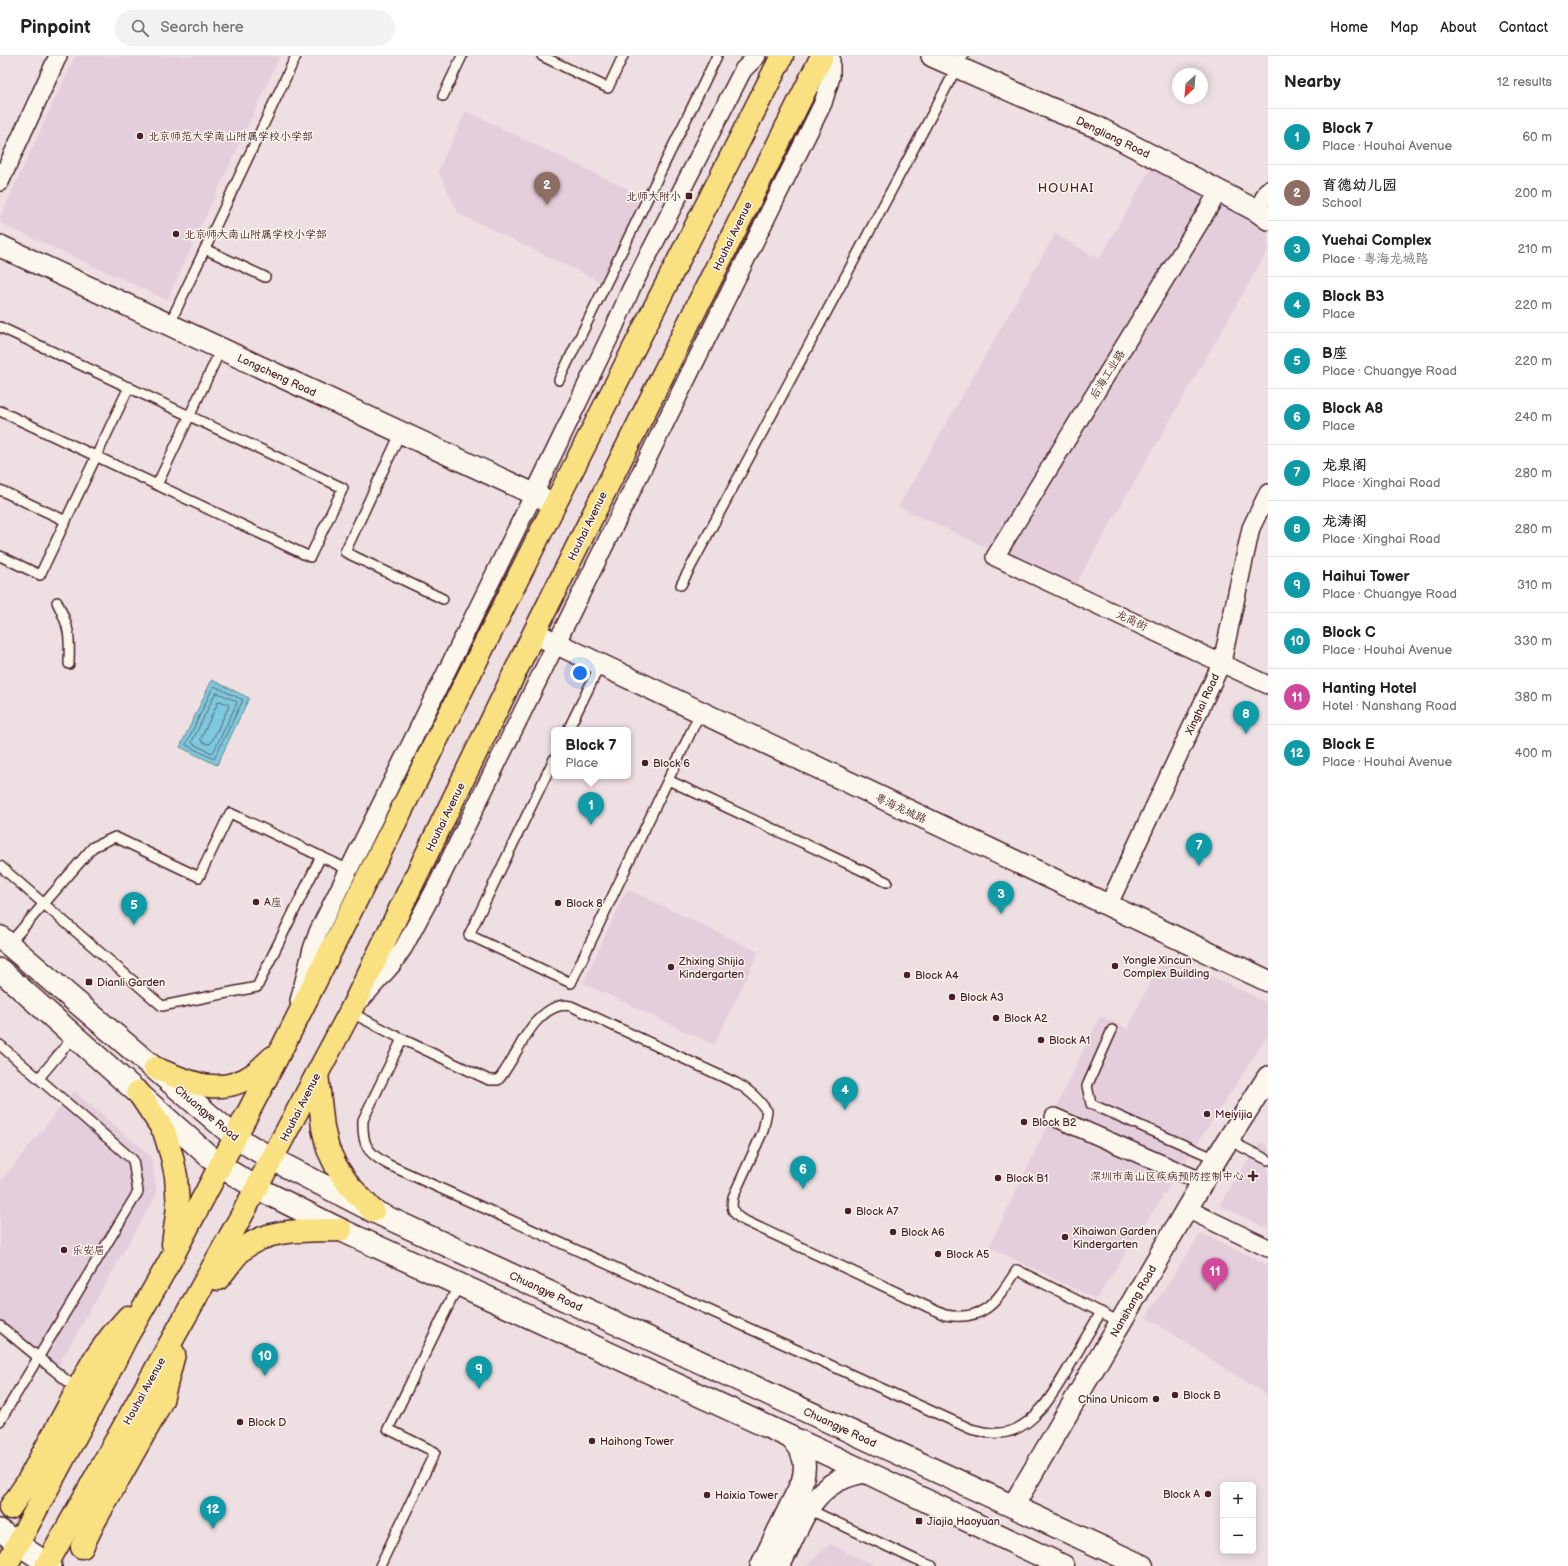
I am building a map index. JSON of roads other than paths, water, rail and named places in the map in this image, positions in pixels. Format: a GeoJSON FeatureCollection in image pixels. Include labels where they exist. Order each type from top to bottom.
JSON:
{"type":"FeatureCollection","features":[{"type":"Feature","properties":{"kind":"main road"},"geometry":{"type":"LineString","coordinates":[[10,1558],[96,1398],[126,1338],[171,1259],[282,1048],[554,504],[782,56]]}},
{"type":"Feature","properties":{"kind":"main road","name":"Houhai Avenue"},"geometry":{"type":"LineString","coordinates":[[48,1565],[257,1188],[350,1012],[534,633],[822,56]]}},
{"type":"Feature","properties":{"kind":"main road","name":"Chuangye Road"},"geometry":{"type":"LineString","coordinates":[[4,940],[235,1137],[272,1159],[373,1211],[1142,1566]]}},
{"type":"Feature","properties":{"kind":"main road"},"geometry":{"type":"LineString","coordinates":[[0,970],[75,1035],[220,1166],[257,1188],[341,1230],[866,1472],[1063,1566]]}},
{"type":"Feature","properties":{"kind":"main road"},"geometry":{"type":"LineString","coordinates":[[155,1068],[191,1083],[212,1086],[228,1086],[255,1074],[282,1048]]}},
{"type":"Feature","properties":{"kind":"main road"},"geometry":{"type":"LineString","coordinates":[[317,1074],[323,1128],[328,1150],[336,1166],[348,1184],[373,1211]]}},
{"type":"Feature","properties":{"kind":"main road"},"geometry":{"type":"LineString","coordinates":[[138,1092],[164,1131],[176,1176],[178,1207],[171,1259]]}},
{"type":"Feature","properties":{"kind":"main road"},"geometry":{"type":"LineString","coordinates":[[84,1557],[94,1522],[162,1400],[182,1324],[242,1251],[254,1242],[265,1236],[291,1232],[341,1230]]}},
{"type":"Feature","properties":{"kind":"main road"},"geometry":{"type":"LineString","coordinates":[[5,1510],[27,1483],[77,1389],[103,1346],[154,1288]]}},
{"type":"Feature","properties":{"kind":"main road"},"geometry":{"type":"LineString","coordinates":[[5,1510],[32,1495],[59,1467]]}},
{"type":"Feature","properties":{"kind":"main road"},"geometry":{"type":"LineString","coordinates":[[84,1557],[83,1522],[100,1470]]}},
{"type":"Feature","properties":{"kind":"street"},"geometry":{"type":"LineString","coordinates":[[0,182],[58,56]]}},
{"type":"Feature","properties":{"kind":"street"},"geometry":{"type":"LineString","coordinates":[[294,1023],[312,949],[318,932],[534,494],[613,330],[631,289],[743,70],[757,56]]}},
{"type":"Feature","properties":{"kind":"street"},"geometry":{"type":"LineString","coordinates":[[350,1012],[391,966],[414,931],[823,103],[832,77],[831,56]]}},
{"type":"Feature","properties":{"kind":"street","name":"Dengliang Road"},"geometry":{"type":"LineString","coordinates":[[932,56],[961,59],[1052,109],[1097,127],[1262,215]]}},
{"type":"Feature","properties":{"kind":"street"},"geometry":{"type":"LineString","coordinates":[[1262,215],[1268,190]]}},
{"type":"Feature","properties":{"kind":"street","name":"后海工业路"},"geometry":{"type":"LineString","coordinates":[[995,557],[1219,191]]}},
{"type":"Feature","properties":{"kind":"street","name":"Longcheng Road"},"geometry":{"type":"LineString","coordinates":[[0,246],[554,504]]}},
{"type":"Feature","properties":{"kind":"street","name":"Xinghai Road"},"geometry":{"type":"LineString","coordinates":[[1108,906],[1222,662],[1251,528],[1268,493]]}},
{"type":"Feature","properties":{"kind":"street","name":"龙商街"},"geometry":{"type":"LineString","coordinates":[[995,557],[1222,662],[1268,685]]}},
{"type":"Feature","properties":{"kind":"street","name":"粤海龙城路"},"geometry":{"type":"LineString","coordinates":[[534,633],[1268,981]]}},
{"type":"Feature","properties":{"kind":"street","name":"Nanshang Road"},"geometry":{"type":"LineString","coordinates":[[1012,1506],[1216,1158],[1268,1077]]}},
{"type":"Feature","properties":{"kind":"street"},"geometry":{"type":"LineString","coordinates":[[1054,1117],[1203,1182]]}},
{"type":"Feature","properties":{"kind":"street"},"geometry":{"type":"LineString","coordinates":[[1187,1209],[1268,1248]]}},
{"type":"Feature","properties":{"kind":"street"},"geometry":{"type":"LineString","coordinates":[[761,1566],[802,1482],[806,1470],[800,1448],[790,1437]]}},
{"type":"Feature","properties":{"kind":"street"},"geometry":{"type":"LineString","coordinates":[[779,1566],[808,1509],[823,1490],[850,1475],[866,1472]]}},
{"type":"Feature","properties":{"kind":"street"},"geometry":{"type":"LineString","coordinates":[[0,1530],[10,1558],[48,1565]]}},
{"type":"Feature","properties":{"kind":"lane"},"geometry":{"type":"LineString","coordinates":[[169,325],[296,56]]}},
{"type":"Feature","properties":{"kind":"lane"},"geometry":{"type":"LineString","coordinates":[[443,96],[462,56]]}},
{"type":"Feature","properties":{"kind":"lane"},"geometry":{"type":"LineString","coordinates":[[542,56],[608,88],[623,56]]}},
{"type":"Feature","properties":{"kind":"lane"},"geometry":{"type":"LineString","coordinates":[[559,380],[717,56]]}},
{"type":"Feature","properties":{"kind":"lane"},"geometry":{"type":"LineString","coordinates":[[681,585],[961,59]]}},
{"type":"Feature","properties":{"kind":"lane"},"geometry":{"type":"LineString","coordinates":[[205,249],[265,277]]}},
{"type":"Feature","properties":{"kind":"lane"},"geometry":{"type":"LineString","coordinates":[[0,327],[129,386],[343,488],[310,557],[0,411]]}},
{"type":"Feature","properties":{"kind":"lane"},"geometry":{"type":"LineString","coordinates":[[157,485],[221,349]]}},
{"type":"Feature","properties":{"kind":"lane"},"geometry":{"type":"LineString","coordinates":[[0,556],[40,575],[129,386]]}},
{"type":"Feature","properties":{"kind":"lane"},"geometry":{"type":"LineString","coordinates":[[401,432],[345,552],[443,599]]}},
{"type":"Feature","properties":{"kind":"lane"},"geometry":{"type":"LineString","coordinates":[[0,490],[66,521]]}},
{"type":"Feature","properties":{"kind":"lane"},"geometry":{"type":"LineString","coordinates":[[57,602],[67,621],[69,630],[69,664]]}},
{"type":"Feature","properties":{"kind":"lane"},"geometry":{"type":"LineString","coordinates":[[569,727],[600,665]]}},
{"type":"Feature","properties":{"kind":"lane"},"geometry":{"type":"LineString","coordinates":[[551,765],[469,935],[571,984],[700,712]]}},
{"type":"Feature","properties":{"kind":"lane"},"geometry":{"type":"LineString","coordinates":[[668,780],[887,882]]}},
{"type":"Feature","properties":{"kind":"lane"},"geometry":{"type":"LineString","coordinates":[[4,940],[44,903],[93,847],[116,837],[199,877],[230,813],[349,870]]}},
{"type":"Feature","properties":{"kind":"lane"},"geometry":{"type":"LineString","coordinates":[[0,866],[162,1006],[257,987],[321,856]]}},
{"type":"Feature","properties":{"kind":"lane"},"geometry":{"type":"LineString","coordinates":[[350,1012],[402,1039],[489,1080],[498,1080],[504,1073],[520,1044],[533,1025],[546,1012],[559,1005],[571,1006],[736,1082],[750,1091],[759,1100],[767,1112],[763,1131],[733,1197],[731,1206],[734,1214],[741,1219],[945,1315],[959,1318],[973,1315],[986,1309],[998,1298],[1017,1270],[1120,1322]]}},
{"type":"Feature","properties":{"kind":"lane"},"geometry":{"type":"LineString","coordinates":[[1112,1030],[1087,1086],[1091,1104],[1216,1158]]}},
{"type":"Feature","properties":{"kind":"lane"},"geometry":{"type":"LineString","coordinates":[[39,1078],[75,1035]]}},
{"type":"Feature","properties":{"kind":"lane"},"geometry":{"type":"LineString","coordinates":[[402,1039],[363,1120],[362,1133],[365,1146],[374,1157],[389,1166],[971,1429],[990,1433],[1008,1432],[1024,1425],[1040,1410],[1052,1395],[1101,1312]]}},
{"type":"Feature","properties":{"kind":"lane"},"geometry":{"type":"LineString","coordinates":[[0,1045],[133,1160],[138,1192],[0,1422]]}},
{"type":"Feature","properties":{"kind":"lane"},"geometry":{"type":"LineString","coordinates":[[1228,1140],[1268,1160]]}},
{"type":"Feature","properties":{"kind":"lane"},"geometry":{"type":"LineString","coordinates":[[380,1566],[435,1452],[388,1429],[458,1284]]}},
{"type":"Feature","properties":{"kind":"lane"},"geometry":{"type":"LineString","coordinates":[[0,1326],[77,1389]]}},
{"type":"Feature","properties":{"kind":"lane"},"geometry":{"type":"LineString","coordinates":[[808,1509],[916,1560],[932,1566]]}},
{"type":"Feature","properties":{"kind":"water"},"geometry":{"type":"Polygon","coordinates":[[[212,680],[249,698],[217,765],[180,747],[212,680]]]}},
{"type":"Feature","properties":{"kind":"place","name":"北京师范大学南山附属学校小学部"},"geometry":{"type":"Point","coordinates":[140,136]}},
{"type":"Feature","properties":{"kind":"place","name":"北师大附小"},"geometry":{"type":"Point","coordinates":[689,196]}},
{"type":"Feature","properties":{"kind":"place","name":"育德幼儿园"},"geometry":{"type":"Point","coordinates":[547,205]}},
{"type":"Feature","properties":{"kind":"place","name":"北京师大南山附属学校小学部"},"geometry":{"type":"Point","coordinates":[176,234]}},
{"type":"Feature","properties":{"kind":"place","name":"龙涛阁"},"geometry":{"type":"Point","coordinates":[1246,734]}},
{"type":"Feature","properties":{"kind":"place","name":"Block 6"},"geometry":{"type":"Point","coordinates":[645,763]}},
{"type":"Feature","properties":{"kind":"place","name":"Block 7"},"geometry":{"type":"Point","coordinates":[591,825]}},
{"type":"Feature","properties":{"kind":"place","name":"龙泉阁"},"geometry":{"type":"Point","coordinates":[1199,866]}},
{"type":"Feature","properties":{"kind":"place","name":"A座"},"geometry":{"type":"Point","coordinates":[256,902]}},
{"type":"Feature","properties":{"kind":"place","name":"Block 8"},"geometry":{"type":"Point","coordinates":[558,903]}},
{"type":"Feature","properties":{"kind":"place","name":"Yuehai Complex"},"geometry":{"type":"Point","coordinates":[1001,914]}},
{"type":"Feature","properties":{"kind":"place","name":"B座"},"geometry":{"type":"Point","coordinates":[134,925]}},
{"type":"Feature","properties":{"kind":"place","name":"Yongle Xincun Complex Building"},"geometry":{"type":"Point","coordinates":[1115,966]}},
{"type":"Feature","properties":{"kind":"place","name":"Zhixing Shijia Kindergarten"},"geometry":{"type":"Point","coordinates":[671,967]}},
{"type":"Feature","properties":{"kind":"place","name":"Block A4"},"geometry":{"type":"Point","coordinates":[907,975]}},
{"type":"Feature","properties":{"kind":"place","name":"Dianli Garden"},"geometry":{"type":"Point","coordinates":[89,982]}},
{"type":"Feature","properties":{"kind":"place","name":"Block A3"},"geometry":{"type":"Point","coordinates":[952,997]}},
{"type":"Feature","properties":{"kind":"place","name":"Block A2"},"geometry":{"type":"Point","coordinates":[996,1018]}},
{"type":"Feature","properties":{"kind":"place","name":"Block A1"},"geometry":{"type":"Point","coordinates":[1041,1040]}},
{"type":"Feature","properties":{"kind":"place","name":"Block B3"},"geometry":{"type":"Point","coordinates":[845,1110]}},
{"type":"Feature","properties":{"kind":"place","name":"Meiyijia"},"geometry":{"type":"Point","coordinates":[1207,1114]}},
{"type":"Feature","properties":{"kind":"place","name":"Block B2"},"geometry":{"type":"Point","coordinates":[1024,1122]}},
{"type":"Feature","properties":{"kind":"place","name":"深圳市南山区疾病预防控制中心"},"geometry":{"type":"Point","coordinates":[1253,1176]}},
{"type":"Feature","properties":{"kind":"place","name":"Block B1"},"geometry":{"type":"Point","coordinates":[998,1178]}},
{"type":"Feature","properties":{"kind":"place","name":"Block A8"},"geometry":{"type":"Point","coordinates":[803,1189]}},
{"type":"Feature","properties":{"kind":"place","name":"Block A7"},"geometry":{"type":"Point","coordinates":[848,1211]}},
{"type":"Feature","properties":{"kind":"place","name":"Block A6"},"geometry":{"type":"Point","coordinates":[893,1232]}},
{"type":"Feature","properties":{"kind":"place","name":"Xihaiwan Garden Kindergarten"},"geometry":{"type":"Point","coordinates":[1065,1237]}},
{"type":"Feature","properties":{"kind":"place","name":"乐安居"},"geometry":{"type":"Point","coordinates":[64,1250]}},
{"type":"Feature","properties":{"kind":"place","name":"Block A5"},"geometry":{"type":"Point","coordinates":[938,1254]}},
{"type":"Feature","properties":{"kind":"place","name":"Hanting Hotel"},"geometry":{"type":"Point","coordinates":[1215,1291]}},
{"type":"Feature","properties":{"kind":"place","name":"Block C"},"geometry":{"type":"Point","coordinates":[265,1376]}},
{"type":"Feature","properties":{"kind":"place","name":"Haihui Tower"},"geometry":{"type":"Point","coordinates":[479,1389]}},
{"type":"Feature","properties":{"kind":"place","name":"Block B"},"geometry":{"type":"Point","coordinates":[1175,1395]}},
{"type":"Feature","properties":{"kind":"place","name":"China Unicom"},"geometry":{"type":"Point","coordinates":[1156,1399]}},
{"type":"Feature","properties":{"kind":"place","name":"Block D"},"geometry":{"type":"Point","coordinates":[240,1422]}},
{"type":"Feature","properties":{"kind":"place","name":"Haihong Tower"},"geometry":{"type":"Point","coordinates":[592,1441]}},
{"type":"Feature","properties":{"kind":"place","name":"Block A"},"geometry":{"type":"Point","coordinates":[1208,1494]}},
{"type":"Feature","properties":{"kind":"place","name":"Haixia Tower"},"geometry":{"type":"Point","coordinates":[707,1495]}},
{"type":"Feature","properties":{"kind":"place","name":"Jiajia Haoyuan"},"geometry":{"type":"Point","coordinates":[919,1521]}},
{"type":"Feature","properties":{"kind":"place","name":"Block E"},"geometry":{"type":"Point","coordinates":[213,1529]}},
{"type":"Feature","properties":{"kind":"district","name":"HOUHAI"},"geometry":{"type":"Point","coordinates":[1066,187]}}]}
